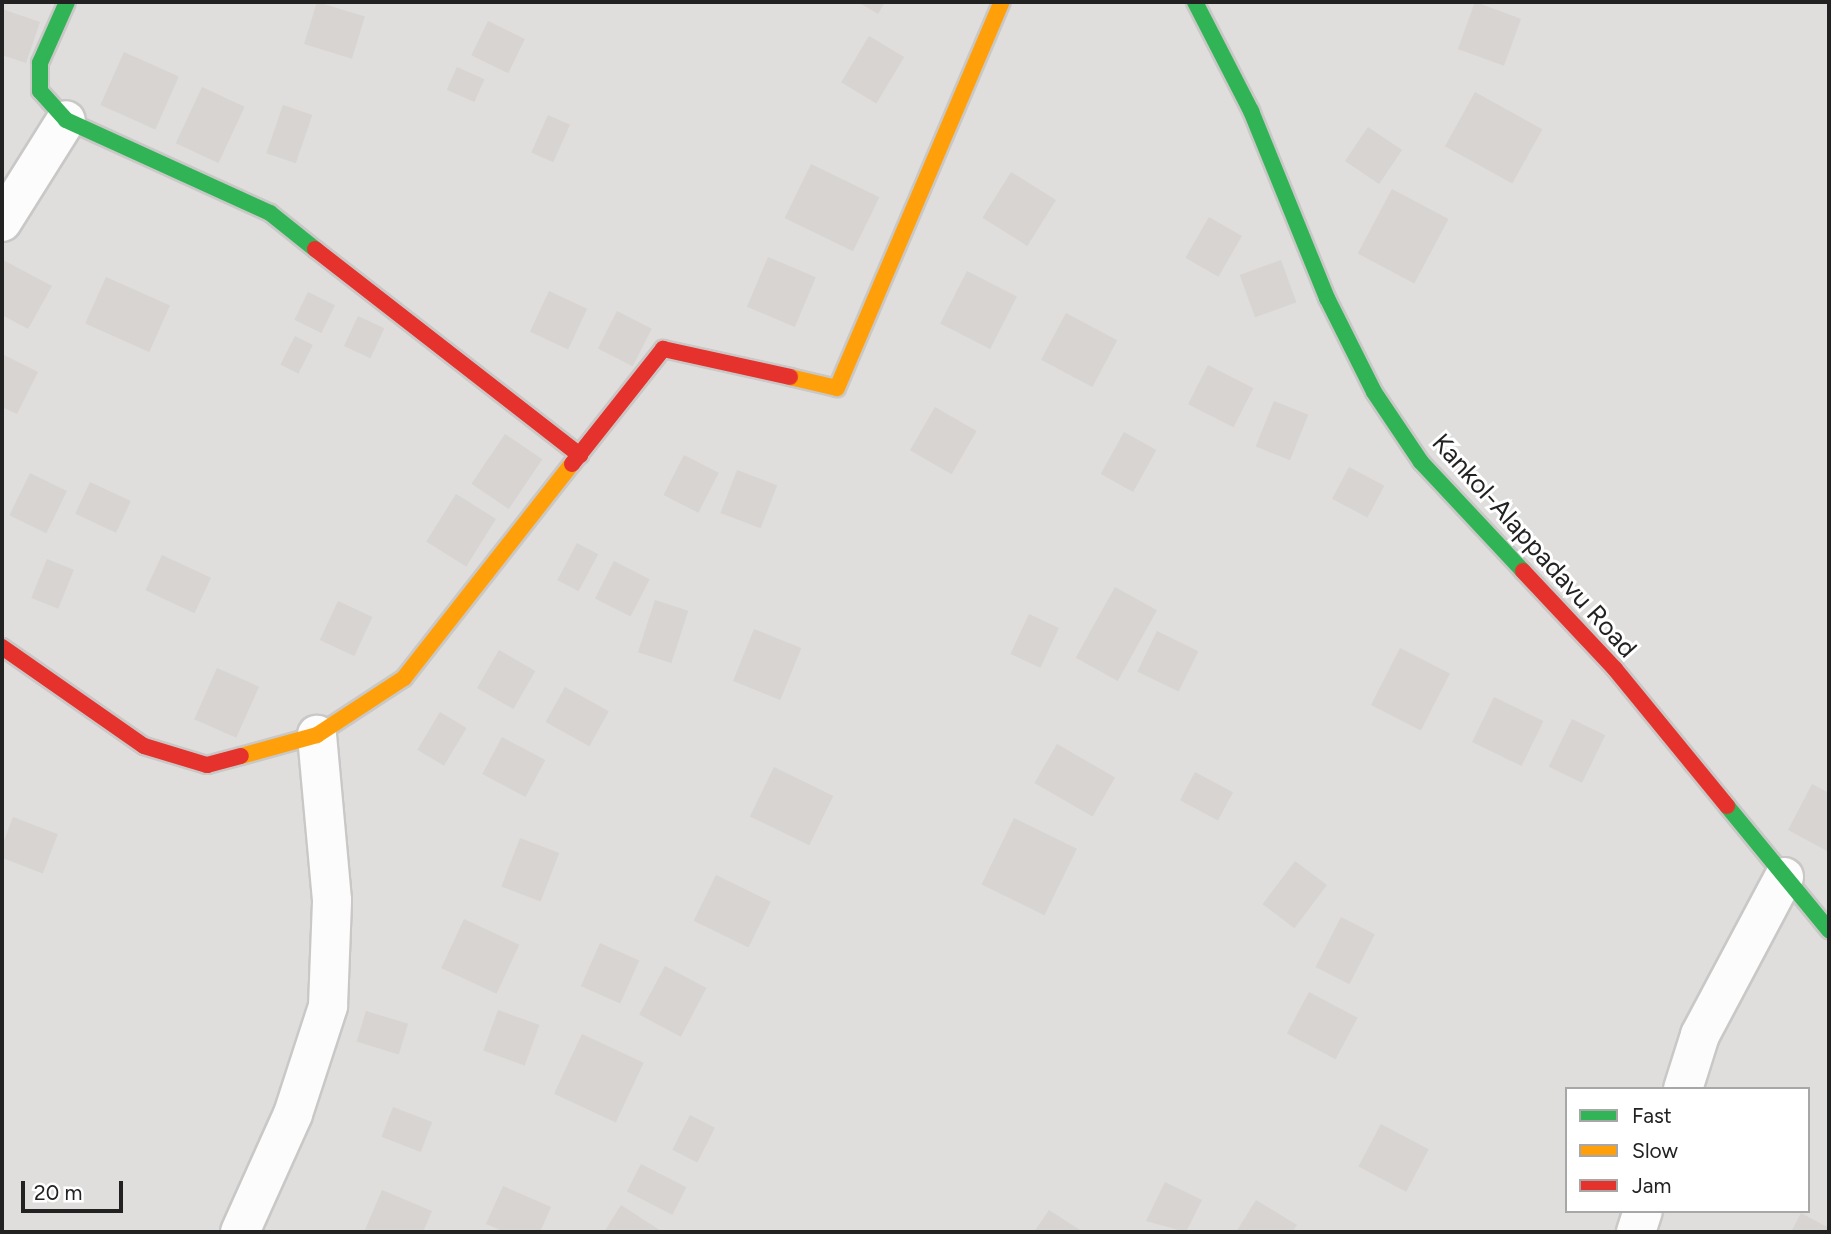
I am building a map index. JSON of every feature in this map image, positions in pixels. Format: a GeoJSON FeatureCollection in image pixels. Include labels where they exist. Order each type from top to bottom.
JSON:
{"type":"FeatureCollection","features":[{"type":"Feature","properties":{"kind":"street"},"geometry":{"type":"LineString","coordinates":[[67,2],[40,64],[40,91],[66,120],[270,213],[580,454]]}},
{"type":"Feature","properties":{"kind":"street"},"geometry":{"type":"LineString","coordinates":[[2,647],[144,746],[208,765],[317,735],[404,678],[663,349],[837,388],[1002,2]]}},
{"type":"Feature","properties":{"kind":"street","name":"Kankol-Alappadavu Road"},"geometry":{"type":"LineString","coordinates":[[1195,2],[1251,111],[1327,298],[1374,392],[1421,462],[1615,669],[1678,752],[1731,804],[1784,877],[1829,930]]}},
{"type":"Feature","properties":{"kind":"street"},"geometry":{"type":"LineString","coordinates":[[2,222],[66,120]]}},
{"type":"Feature","properties":{"kind":"street"},"geometry":{"type":"LineString","coordinates":[[240,1232],[293,1114],[328,1006],[332,900],[317,735]]}},
{"type":"Feature","properties":{"kind":"street"},"geometry":{"type":"LineString","coordinates":[[1684,1087],[1700,1035],[1784,877]]}},
{"type":"Feature","properties":{"kind":"street"},"geometry":{"type":"LineString","coordinates":[[1636,1232],[1642,1213]]}},
{"type":"Feature","properties":{"kind":"shaded area"},"geometry":{"type":"Polygon","coordinates":[[[2,2],[1829,2],[1829,1232],[2,1232],[2,2]]]}},
{"type":"Feature","properties":{"kind":"building"},"geometry":{"type":"Polygon","coordinates":[[[317,2],[365,17],[352,59],[304,44],[317,2]]]}},
{"type":"Feature","properties":{"kind":"building"},"geometry":{"type":"Polygon","coordinates":[[[858,2],[885,2],[878,14],[858,2]]]}},
{"type":"Feature","properties":{"kind":"building"},"geometry":{"type":"Polygon","coordinates":[[[1475,2],[1521,19],[1504,66],[1458,49],[1475,2]]]}},
{"type":"Feature","properties":{"kind":"building"},"geometry":{"type":"Polygon","coordinates":[[[2,9],[40,22],[26,63],[2,55],[2,9]]]}},
{"type":"Feature","properties":{"kind":"building"},"geometry":{"type":"Polygon","coordinates":[[[488,21],[525,39],[508,73],[471,55],[488,21]]]}},
{"type":"Feature","properties":{"kind":"building"},"geometry":{"type":"Polygon","coordinates":[[[869,36],[904,57],[876,103],[841,82],[869,36]]]}},
{"type":"Feature","properties":{"kind":"building"},"geometry":{"type":"Polygon","coordinates":[[[124,52],[179,76],[155,129],[100,105],[124,52]]]}},
{"type":"Feature","properties":{"kind":"building"},"geometry":{"type":"Polygon","coordinates":[[[457,67],[484,79],[474,102],[447,90],[457,67]]]}},
{"type":"Feature","properties":{"kind":"building"},"geometry":{"type":"Polygon","coordinates":[[[202,87],[245,107],[218,163],[176,143],[202,87]]]}},
{"type":"Feature","properties":{"kind":"building"},"geometry":{"type":"Polygon","coordinates":[[[1475,92],[1542,129],[1512,184],[1445,146],[1475,92]]]}},
{"type":"Feature","properties":{"kind":"building"},"geometry":{"type":"Polygon","coordinates":[[[283,105],[312,115],[296,163],[266,153],[283,105]]]}},
{"type":"Feature","properties":{"kind":"building"},"geometry":{"type":"Polygon","coordinates":[[[548,115],[570,125],[553,162],[531,152],[548,115]]]}},
{"type":"Feature","properties":{"kind":"building"},"geometry":{"type":"Polygon","coordinates":[[[1368,127],[1402,150],[1379,184],[1345,161],[1368,127]]]}},
{"type":"Feature","properties":{"kind":"building"},"geometry":{"type":"Polygon","coordinates":[[[811,164],[879,197],[853,251],[785,218],[811,164]]]}},
{"type":"Feature","properties":{"kind":"building"},"geometry":{"type":"Polygon","coordinates":[[[1011,172],[1056,200],[1027,246],[982,218],[1011,172]]]}},
{"type":"Feature","properties":{"kind":"building"},"geometry":{"type":"Polygon","coordinates":[[[1392,189],[1449,219],[1414,284],[1358,253],[1392,189]]]}},
{"type":"Feature","properties":{"kind":"building"},"geometry":{"type":"Polygon","coordinates":[[[1209,217],[1242,236],[1218,277],[1186,258],[1209,217]]]}},
{"type":"Feature","properties":{"kind":"building"},"geometry":{"type":"Polygon","coordinates":[[[768,257],[816,277],[795,327],[747,307],[768,257]]]}},
{"type":"Feature","properties":{"kind":"building"},"geometry":{"type":"Polygon","coordinates":[[[3,260],[52,286],[28,329],[2,315],[3,260]]]}},
{"type":"Feature","properties":{"kind":"building"},"geometry":{"type":"Polygon","coordinates":[[[1281,260],[1296,302],[1255,317],[1240,275],[1281,260]]]}},
{"type":"Feature","properties":{"kind":"building"},"geometry":{"type":"Polygon","coordinates":[[[967,271],[1017,296],[990,349],[940,324],[967,271]]]}},
{"type":"Feature","properties":{"kind":"building"},"geometry":{"type":"Polygon","coordinates":[[[106,277],[170,305],[149,352],[85,324],[106,277]]]}},
{"type":"Feature","properties":{"kind":"building"},"geometry":{"type":"Polygon","coordinates":[[[549,291],[587,309],[568,350],[530,332],[549,291]]]}},
{"type":"Feature","properties":{"kind":"building"},"geometry":{"type":"Polygon","coordinates":[[[308,292],[335,305],[321,333],[294,320],[308,292]]]}},
{"type":"Feature","properties":{"kind":"building"},"geometry":{"type":"Polygon","coordinates":[[[617,311],[652,329],[633,366],[598,348],[617,311]]]}},
{"type":"Feature","properties":{"kind":"building"},"geometry":{"type":"Polygon","coordinates":[[[1066,313],[1117,340],[1092,387],[1041,360],[1066,313]]]}},
{"type":"Feature","properties":{"kind":"building"},"geometry":{"type":"Polygon","coordinates":[[[358,316],[384,328],[370,358],[344,346],[358,316]]]}},
{"type":"Feature","properties":{"kind":"building"},"geometry":{"type":"Polygon","coordinates":[[[295,336],[313,345],[298,374],[280,365],[295,336]]]}},
{"type":"Feature","properties":{"kind":"building"},"geometry":{"type":"Polygon","coordinates":[[[2,354],[38,372],[17,414],[2,407],[2,354]]]}},
{"type":"Feature","properties":{"kind":"building"},"geometry":{"type":"Polygon","coordinates":[[[1208,365],[1253,388],[1233,427],[1188,404],[1208,365]]]}},
{"type":"Feature","properties":{"kind":"building"},"geometry":{"type":"Polygon","coordinates":[[[1274,401],[1308,415],[1290,460],[1256,446],[1274,401]]]}},
{"type":"Feature","properties":{"kind":"building"},"geometry":{"type":"Polygon","coordinates":[[[935,407],[977,431],[952,474],[910,450],[935,407]]]}},
{"type":"Feature","properties":{"kind":"building"},"geometry":{"type":"Polygon","coordinates":[[[1124,432],[1156,450],[1133,492],[1101,474],[1124,432]]]}},
{"type":"Feature","properties":{"kind":"building"},"geometry":{"type":"Polygon","coordinates":[[[505,434],[542,459],[509,509],[471,484],[505,434]]]}},
{"type":"Feature","properties":{"kind":"building"},"geometry":{"type":"Polygon","coordinates":[[[684,455],[719,473],[698,513],[664,495],[684,455]]]}},
{"type":"Feature","properties":{"kind":"building"},"geometry":{"type":"Polygon","coordinates":[[[1349,467],[1384,486],[1367,518],[1332,499],[1349,467]]]}},
{"type":"Feature","properties":{"kind":"building"},"geometry":{"type":"Polygon","coordinates":[[[737,470],[777,485],[761,528],[721,513],[737,470]]]}},
{"type":"Feature","properties":{"kind":"building"},"geometry":{"type":"Polygon","coordinates":[[[30,473],[67,491],[46,533],[9,515],[30,473]]]}},
{"type":"Feature","properties":{"kind":"building"},"geometry":{"type":"Polygon","coordinates":[[[90,482],[131,501],[116,533],[75,514],[90,482]]]}},
{"type":"Feature","properties":{"kind":"building"},"geometry":{"type":"Polygon","coordinates":[[[456,494],[496,519],[466,566],[426,541],[456,494]]]}},
{"type":"Feature","properties":{"kind":"building"},"geometry":{"type":"Polygon","coordinates":[[[577,543],[598,554],[578,591],[557,580],[577,543]]]}},
{"type":"Feature","properties":{"kind":"building"},"geometry":{"type":"Polygon","coordinates":[[[162,555],[211,578],[194,613],[146,590],[162,555]]]}},
{"type":"Feature","properties":{"kind":"building"},"geometry":{"type":"Polygon","coordinates":[[[47,559],[74,570],[58,609],[31,598],[47,559]]]}},
{"type":"Feature","properties":{"kind":"building"},"geometry":{"type":"Polygon","coordinates":[[[614,561],[650,579],[631,617],[595,598],[614,561]]]}},
{"type":"Feature","properties":{"kind":"building"},"geometry":{"type":"Polygon","coordinates":[[[1115,587],[1157,610],[1118,681],[1076,658],[1115,587]]]}},
{"type":"Feature","properties":{"kind":"building"},"geometry":{"type":"Polygon","coordinates":[[[655,600],[688,611],[671,663],[638,652],[655,600]]]}},
{"type":"Feature","properties":{"kind":"building"},"geometry":{"type":"Polygon","coordinates":[[[338,601],[372,617],[354,656],[320,640],[338,601]]]}},
{"type":"Feature","properties":{"kind":"building"},"geometry":{"type":"Polygon","coordinates":[[[1029,614],[1059,628],[1040,668],[1010,654],[1029,614]]]}},
{"type":"Feature","properties":{"kind":"building"},"geometry":{"type":"Polygon","coordinates":[[[754,629],[801,648],[780,700],[733,681],[754,629]]]}},
{"type":"Feature","properties":{"kind":"building"},"geometry":{"type":"Polygon","coordinates":[[[1157,631],[1198,651],[1179,692],[1137,671],[1157,631]]]}},
{"type":"Feature","properties":{"kind":"building"},"geometry":{"type":"Polygon","coordinates":[[[1400,648],[1450,673],[1421,730],[1371,705],[1400,648]]]}},
{"type":"Feature","properties":{"kind":"building"},"geometry":{"type":"Polygon","coordinates":[[[499,650],[535,671],[513,709],[477,688],[499,650]]]}},
{"type":"Feature","properties":{"kind":"building"},"geometry":{"type":"Polygon","coordinates":[[[217,668],[259,687],[236,738],[194,719],[217,668]]]}},
{"type":"Feature","properties":{"kind":"building"},"geometry":{"type":"Polygon","coordinates":[[[565,687],[609,711],[589,746],[546,722],[565,687]]]}},
{"type":"Feature","properties":{"kind":"building"},"geometry":{"type":"Polygon","coordinates":[[[1494,697],[1543,721],[1522,766],[1472,742],[1494,697]]]}},
{"type":"Feature","properties":{"kind":"building"},"geometry":{"type":"Polygon","coordinates":[[[440,712],[467,728],[444,766],[417,750],[440,712]]]}},
{"type":"Feature","properties":{"kind":"building"},"geometry":{"type":"Polygon","coordinates":[[[1572,719],[1605,735],[1582,783],[1549,767],[1572,719]]]}},
{"type":"Feature","properties":{"kind":"building"},"geometry":{"type":"Polygon","coordinates":[[[502,737],[545,760],[526,797],[482,774],[502,737]]]}},
{"type":"Feature","properties":{"kind":"building"},"geometry":{"type":"Polygon","coordinates":[[[1057,744],[1115,778],[1093,816],[1034,783],[1057,744]]]}},
{"type":"Feature","properties":{"kind":"building"},"geometry":{"type":"Polygon","coordinates":[[[774,767],[833,796],[809,845],[750,816],[774,767]]]}},
{"type":"Feature","properties":{"kind":"building"},"geometry":{"type":"Polygon","coordinates":[[[1195,772],[1233,792],[1218,820],[1180,800],[1195,772]]]}},
{"type":"Feature","properties":{"kind":"building"},"geometry":{"type":"Polygon","coordinates":[[[1812,784],[1829,793],[1829,852],[1788,830],[1812,784]]]}},
{"type":"Feature","properties":{"kind":"building"},"geometry":{"type":"Polygon","coordinates":[[[13,817],[58,834],[43,873],[2,858],[2,846],[13,817]]]}},
{"type":"Feature","properties":{"kind":"building"},"geometry":{"type":"Polygon","coordinates":[[[1014,818],[1077,849],[1044,915],[982,885],[1014,818]]]}},
{"type":"Feature","properties":{"kind":"building"},"geometry":{"type":"Polygon","coordinates":[[[520,838],[559,853],[541,902],[501,887],[520,838]]]}},
{"type":"Feature","properties":{"kind":"building"},"geometry":{"type":"Polygon","coordinates":[[[1295,861],[1327,885],[1294,928],[1263,904],[1295,861]]]}},
{"type":"Feature","properties":{"kind":"building"},"geometry":{"type":"Polygon","coordinates":[[[716,875],[771,902],[748,948],[694,921],[716,875]]]}},
{"type":"Feature","properties":{"kind":"building"},"geometry":{"type":"Polygon","coordinates":[[[1341,917],[1375,934],[1349,984],[1316,967],[1341,917]]]}},
{"type":"Feature","properties":{"kind":"building"},"geometry":{"type":"Polygon","coordinates":[[[464,919],[519,945],[496,994],[441,968],[464,919]]]}},
{"type":"Feature","properties":{"kind":"building"},"geometry":{"type":"Polygon","coordinates":[[[600,943],[639,960],[620,1003],[581,986],[600,943]]]}},
{"type":"Feature","properties":{"kind":"building"},"geometry":{"type":"Polygon","coordinates":[[[665,966],[706,988],[681,1037],[639,1015],[665,966]]]}},
{"type":"Feature","properties":{"kind":"building"},"geometry":{"type":"Polygon","coordinates":[[[1309,992],[1358,1018],[1335,1059],[1287,1033],[1309,992]]]}},
{"type":"Feature","properties":{"kind":"building"},"geometry":{"type":"Polygon","coordinates":[[[498,1010],[539,1025],[525,1065],[483,1050],[498,1010]]]}},
{"type":"Feature","properties":{"kind":"building"},"geometry":{"type":"Polygon","coordinates":[[[366,1011],[408,1024],[399,1054],[357,1042],[366,1011]]]}},
{"type":"Feature","properties":{"kind":"building"},"geometry":{"type":"Polygon","coordinates":[[[582,1034],[644,1063],[616,1123],[554,1094],[582,1034]]]}},
{"type":"Feature","properties":{"kind":"building"},"geometry":{"type":"Polygon","coordinates":[[[393,1107],[432,1122],[421,1152],[382,1137],[393,1107]]]}},
{"type":"Feature","properties":{"kind":"building"},"geometry":{"type":"Polygon","coordinates":[[[690,1115],[715,1128],[697,1162],[672,1150],[690,1115]]]}},
{"type":"Feature","properties":{"kind":"building"},"geometry":{"type":"Polygon","coordinates":[[[1381,1124],[1429,1149],[1406,1192],[1358,1166],[1381,1124]]]}},
{"type":"Feature","properties":{"kind":"building"},"geometry":{"type":"Polygon","coordinates":[[[641,1164],[686,1187],[672,1215],[627,1192],[641,1164]]]}},
{"type":"Feature","properties":{"kind":"building"},"geometry":{"type":"Polygon","coordinates":[[[1165,1182],[1202,1200],[1186,1232],[1146,1221],[1165,1182]]]}},
{"type":"Feature","properties":{"kind":"building"},"geometry":{"type":"Polygon","coordinates":[[[503,1186],[551,1207],[540,1232],[505,1232],[486,1224],[503,1186]]]}},
{"type":"Feature","properties":{"kind":"building"},"geometry":{"type":"Polygon","coordinates":[[[382,1190],[432,1211],[423,1232],[364,1232],[382,1190]]]}},
{"type":"Feature","properties":{"kind":"building"},"geometry":{"type":"Polygon","coordinates":[[[1256,1200],[1297,1225],[1292,1232],[1236,1232],[1256,1200]]]}},
{"type":"Feature","properties":{"kind":"building"},"geometry":{"type":"Polygon","coordinates":[[[621,1205],[661,1231],[604,1232],[621,1205]]]}},
{"type":"Feature","properties":{"kind":"building"},"geometry":{"type":"Polygon","coordinates":[[[1049,1210],[1083,1232],[1034,1232],[1049,1210]]]}},
{"type":"Feature","properties":{"kind":"building"},"geometry":{"type":"Polygon","coordinates":[[[1801,1213],[1829,1228],[1829,1232],[1791,1232],[1801,1213]]]}},
{"type":"Feature","properties":{"kind":"traffic: fast"},"geometry":{"type":"LineString","coordinates":[[67,2],[40,63],[40,91],[66,120],[270,213],[315,249]]}},
{"type":"Feature","properties":{"kind":"traffic: fast"},"geometry":{"type":"LineString","coordinates":[[1195,2],[1251,111],[1327,298],[1374,392],[1421,462],[1523,571]]}},
{"type":"Feature","properties":{"kind":"traffic: fast"},"geometry":{"type":"LineString","coordinates":[[1727,806],[1829,930]]}},
{"type":"Feature","properties":{"kind":"traffic: slow"},"geometry":{"type":"LineString","coordinates":[[790,377],[837,388],[1002,2]]}},
{"type":"Feature","properties":{"kind":"traffic: slow"},"geometry":{"type":"LineString","coordinates":[[241,756],[317,735],[404,678],[572,464]]}},
{"type":"Feature","properties":{"kind":"traffic: jam"},"geometry":{"type":"LineString","coordinates":[[315,249],[580,455]]}},
{"type":"Feature","properties":{"kind":"traffic: jam"},"geometry":{"type":"LineString","coordinates":[[572,464],[663,349],[790,377]]}},
{"type":"Feature","properties":{"kind":"traffic: jam"},"geometry":{"type":"LineString","coordinates":[[1523,571],[1615,669],[1727,806]]}},
{"type":"Feature","properties":{"kind":"traffic: jam"},"geometry":{"type":"LineString","coordinates":[[2,647],[144,746],[207,765],[241,756]]}}]}
